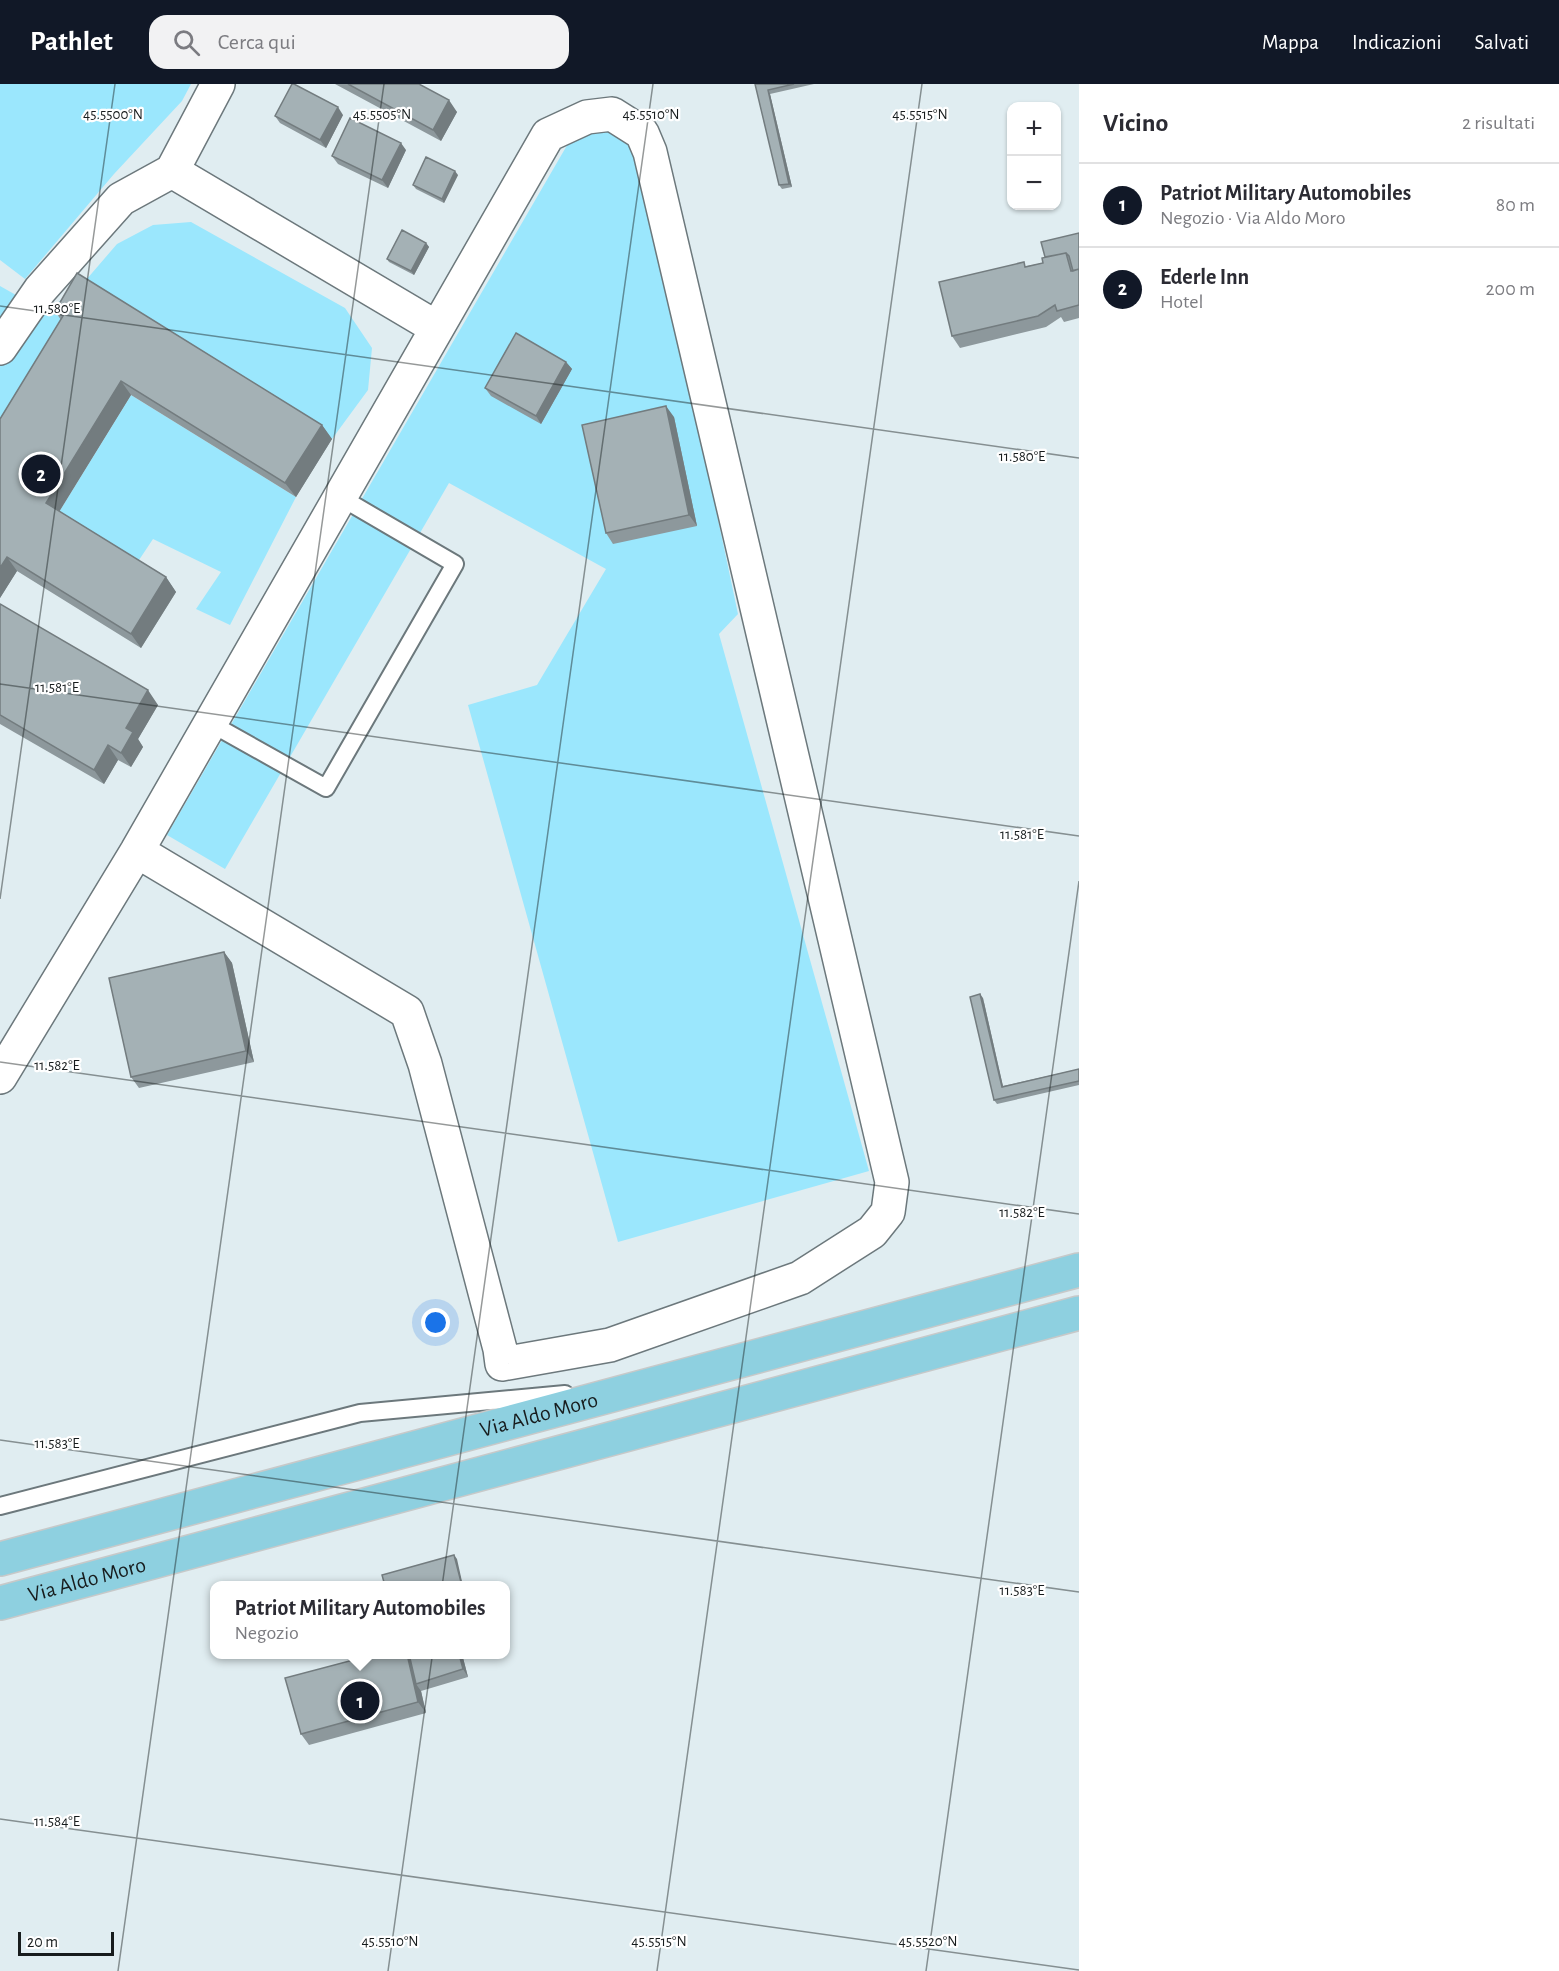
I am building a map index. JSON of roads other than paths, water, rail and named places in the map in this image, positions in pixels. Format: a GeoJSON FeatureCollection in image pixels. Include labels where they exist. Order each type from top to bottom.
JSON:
{"type":"FeatureCollection","features":[{"type":"Feature","properties":{"kind":"main road","name":"Via Aldo Moro"},"geometry":{"type":"LineString","coordinates":[[0,1559],[1079,1270]]}},
{"type":"Feature","properties":{"kind":"main road","name":"Via Aldo Moro"},"geometry":{"type":"LineString","coordinates":[[0,1603],[1079,1313]]}},
{"type":"Feature","properties":{"kind":"street"},"geometry":{"type":"LineString","coordinates":[[0,348],[40,290],[121,199],[172,171],[218,84]]}},
{"type":"Feature","properties":{"kind":"street"},"geometry":{"type":"LineString","coordinates":[[0,1077],[137,850],[548,135],[587,117],[612,114],[642,134],[650,152],[892,1182],[888,1212],[872,1232],[800,1278],[610,1345],[502,1364],[500,1348],[425,1064],[407,1012],[137,850]]}},
{"type":"Feature","properties":{"kind":"street"},"geometry":{"type":"LineString","coordinates":[[172,171],[436,328]]}},
{"type":"Feature","properties":{"kind":"lane"},"geometry":{"type":"LineString","coordinates":[[210,723],[326,788],[455,564],[340,497]]}},
{"type":"Feature","properties":{"kind":"lane"},"geometry":{"type":"LineString","coordinates":[[0,1506],[360,1413],[633,1388]]}},
{"type":"Feature","properties":{"kind":"place","name":"Ederle Inn"},"geometry":{"type":"Point","coordinates":[41,474]}},
{"type":"Feature","properties":{"kind":"place","name":"Patriot Military Automobiles"},"geometry":{"type":"Point","coordinates":[360,1701]}}]}
